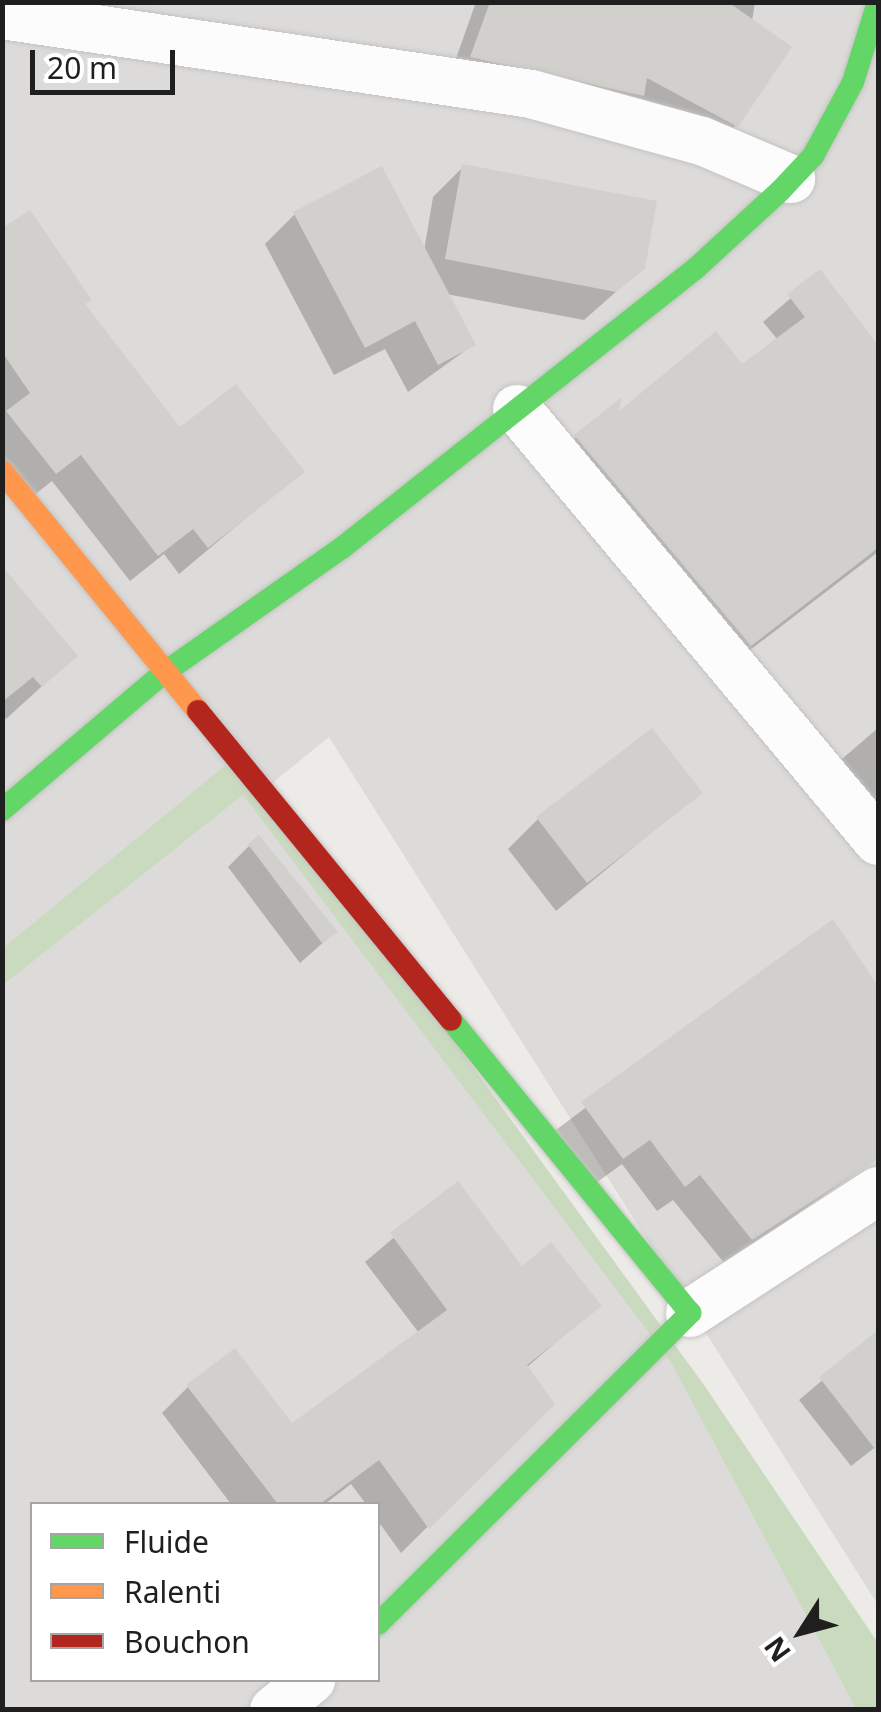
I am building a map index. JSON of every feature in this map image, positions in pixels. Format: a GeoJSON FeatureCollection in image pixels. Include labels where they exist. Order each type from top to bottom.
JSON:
{"type":"FeatureCollection","features":[{"type":"Feature","properties":{"kind":"street"},"geometry":{"type":"LineString","coordinates":[[2,810],[161,675],[694,270],[791,179],[853,82],[878,2]]}},
{"type":"Feature","properties":{"kind":"street"},"geometry":{"type":"LineString","coordinates":[[2,15],[531,94],[702,141],[791,179]]}},
{"type":"Feature","properties":{"kind":"street"},"geometry":{"type":"LineString","coordinates":[[517,408],[878,841]]}},
{"type":"Feature","properties":{"kind":"street"},"geometry":{"type":"LineString","coordinates":[[2,471],[161,675],[690,1313]]}},
{"type":"Feature","properties":{"kind":"street"},"geometry":{"type":"LineString","coordinates":[[380,1622],[690,1313],[878,1191]]}},
{"type":"Feature","properties":{"kind":"street"},"geometry":{"type":"LineString","coordinates":[[274,1710],[308,1682]]}},
{"type":"Feature","properties":{"kind":"shaded area"},"geometry":{"type":"Polygon","coordinates":[[[3,3],[878,3],[878,1605],[329,737],[249,802],[670,1361],[856,1709],[3,1710],[3,3]]]}},
{"type":"Feature","properties":{"kind":"green space"},"geometry":{"type":"Polygon","coordinates":[[[243,751],[704,1385],[878,1643],[878,1709],[856,1709],[670,1361],[243,795],[3,985],[3,948],[243,751]]]}},
{"type":"Feature","properties":{"kind":"building"},"geometry":{"type":"Polygon","coordinates":[[[490,2],[728,2],[792,47],[738,127],[647,78],[644,96],[470,57],[490,2]]]}},
{"type":"Feature","properties":{"kind":"building"},"geometry":{"type":"Polygon","coordinates":[[[462,164],[657,201],[645,269],[616,292],[445,259],[462,164]]]}},
{"type":"Feature","properties":{"kind":"building"},"geometry":{"type":"Polygon","coordinates":[[[382,166],[476,345],[438,365],[415,321],[365,348],[293,212],[382,166]]]}},
{"type":"Feature","properties":{"kind":"building"},"geometry":{"type":"Polygon","coordinates":[[[30,210],[92,300],[85,304],[180,427],[236,384],[305,472],[208,548],[193,529],[158,556],[81,455],[56,474],[6,411],[30,393],[2,352],[2,228],[30,210]]]}},
{"type":"Feature","properties":{"kind":"building"},"geometry":{"type":"Polygon","coordinates":[[[820,269],[878,345],[878,548],[751,646],[574,435],[622,397],[619,411],[716,331],[742,364],[805,317],[787,294],[820,269]]]}},
{"type":"Feature","properties":{"kind":"building"},"geometry":{"type":"Polygon","coordinates":[[[2,566],[78,656],[42,687],[33,677],[2,702],[2,566]]]}},
{"type":"Feature","properties":{"kind":"building"},"geometry":{"type":"Polygon","coordinates":[[[652,728],[703,793],[587,883],[536,817],[652,728]]]}},
{"type":"Feature","properties":{"kind":"building"},"geometry":{"type":"Polygon","coordinates":[[[259,835],[338,932],[322,943],[248,844],[259,835]]]}},
{"type":"Feature","properties":{"kind":"building"},"geometry":{"type":"Polygon","coordinates":[[[833,919],[878,986],[878,1159],[752,1240],[700,1175],[685,1187],[650,1140],[623,1159],[581,1102],[833,919]]]}},
{"type":"Feature","properties":{"kind":"building"},"geometry":{"type":"Polygon","coordinates":[[[458,1181],[522,1266],[551,1242],[602,1306],[527,1365],[555,1404],[429,1529],[379,1460],[323,1502],[276,1502],[186,1385],[235,1348],[292,1423],[447,1310],[390,1233],[458,1181]]]}},
{"type":"Feature","properties":{"kind":"building"},"geometry":{"type":"Polygon","coordinates":[[[878,1330],[878,1453],[819,1377],[878,1330]]]}},
{"type":"Feature","properties":{"kind":"traffic: fast"},"geometry":{"type":"LineString","coordinates":[[2,810],[161,675],[343,547],[694,270],[780,191],[813,156],[853,82],[878,2]]}},
{"type":"Feature","properties":{"kind":"traffic: fast"},"geometry":{"type":"LineString","coordinates":[[380,1622],[690,1313],[451,1020]]}},
{"type":"Feature","properties":{"kind":"traffic: slow"},"geometry":{"type":"LineString","coordinates":[[2,471],[198,711]]}},
{"type":"Feature","properties":{"kind":"traffic: jam"},"geometry":{"type":"LineString","coordinates":[[198,711],[451,1020]]}}]}
